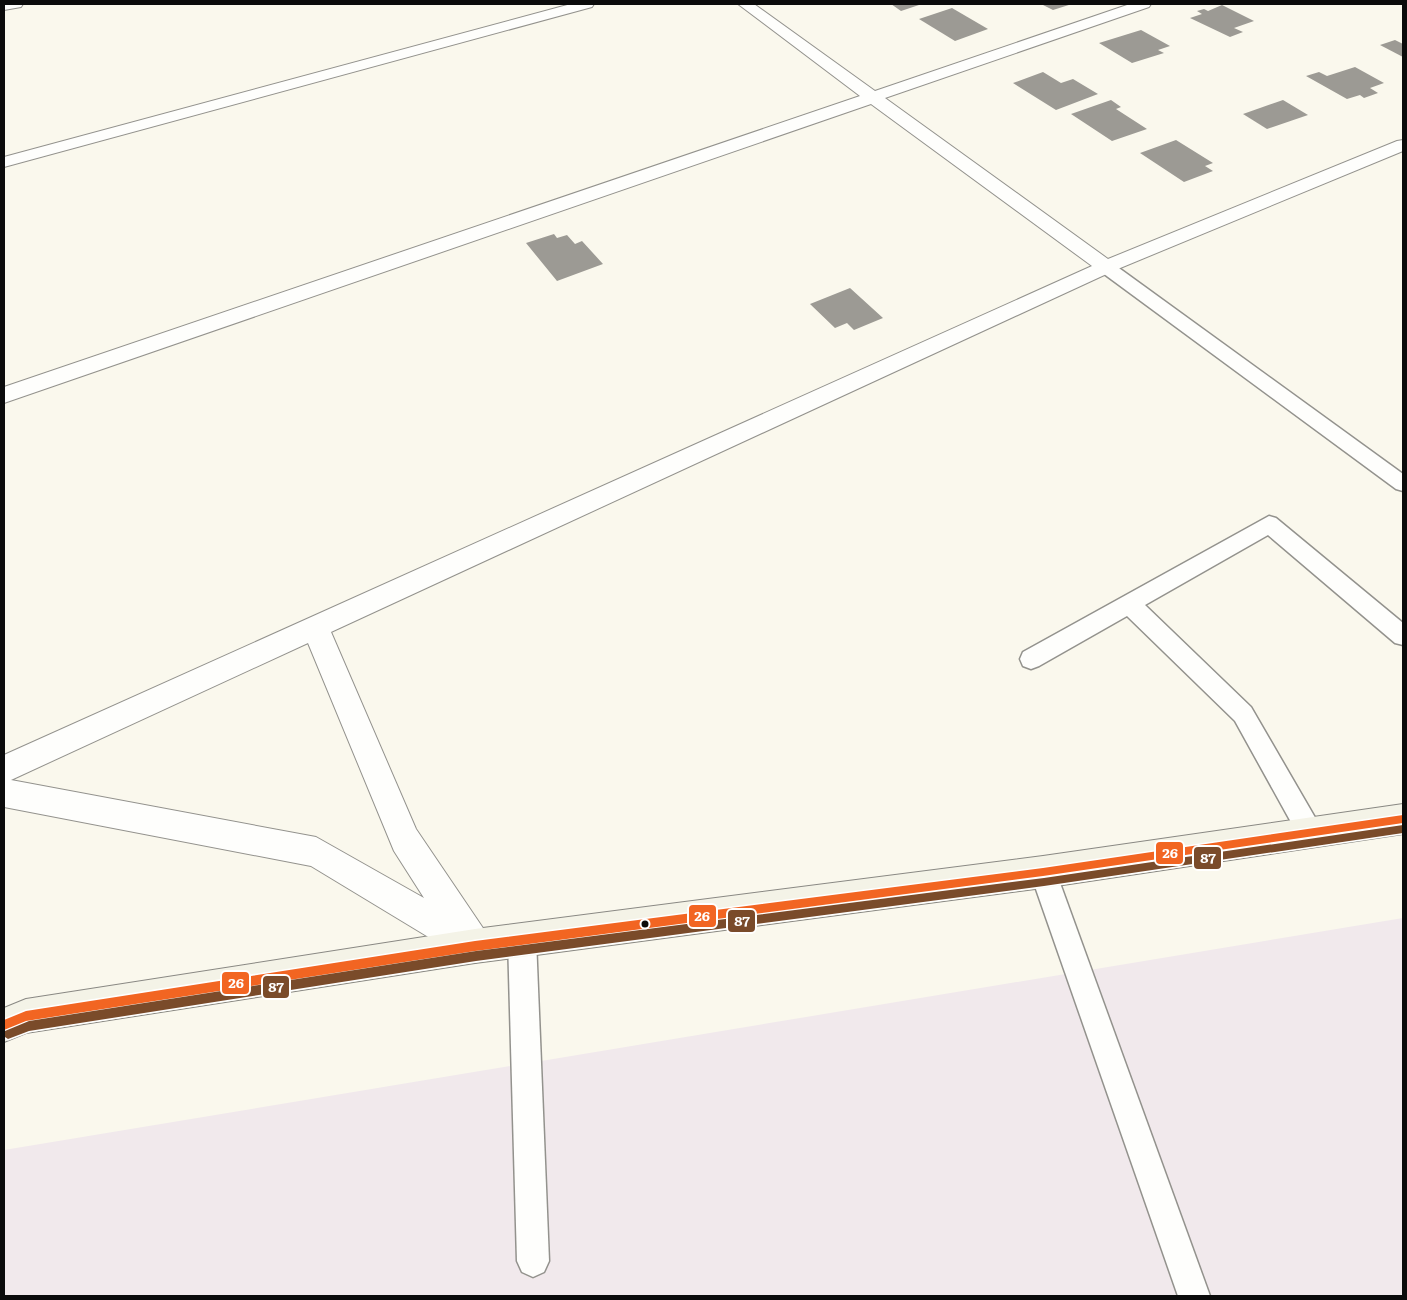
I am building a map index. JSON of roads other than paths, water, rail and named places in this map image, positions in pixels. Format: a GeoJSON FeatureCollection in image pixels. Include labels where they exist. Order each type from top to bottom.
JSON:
{"type":"FeatureCollection","features":[{"type":"Feature","properties":{"kind":"main road"},"geometry":{"type":"LineString","coordinates":[[4,1025],[26,1016],[522,939],[1043,872],[1311,833],[1401,822]]}},
{"type":"Feature","properties":{"kind":"street"},"geometry":{"type":"LineString","coordinates":[[4,6],[16,4]]}},
{"type":"Feature","properties":{"kind":"street"},"geometry":{"type":"LineString","coordinates":[[4,162],[587,4]]}},
{"type":"Feature","properties":{"kind":"street"},"geometry":{"type":"LineString","coordinates":[[745,4],[1106,267]]}},
{"type":"Feature","properties":{"kind":"street"},"geometry":{"type":"LineString","coordinates":[[4,395],[1144,4]]}},
{"type":"Feature","properties":{"kind":"street"},"geometry":{"type":"LineString","coordinates":[[4,769],[1106,267],[1403,145]]}},
{"type":"Feature","properties":{"kind":"street"},"geometry":{"type":"LineString","coordinates":[[315,626],[405,840],[475,946]]}},
{"type":"Feature","properties":{"kind":"street"},"geometry":{"type":"LineString","coordinates":[[4,793],[316,852],[475,946]]}},
{"type":"Feature","properties":{"kind":"lane"},"geometry":{"type":"LineString","coordinates":[[1106,267],[1403,484]]}},
{"type":"Feature","properties":{"kind":"lane"},"geometry":{"type":"LineString","coordinates":[[1031,659],[1269,524],[1403,636]]}},
{"type":"Feature","properties":{"kind":"lane"},"geometry":{"type":"LineString","coordinates":[[1129,604],[1242,714],[1311,833]]}},
{"type":"Feature","properties":{"kind":"lane"},"geometry":{"type":"LineString","coordinates":[[1043,872],[1194,1296]]}},
{"type":"Feature","properties":{"kind":"lane"},"geometry":{"type":"LineString","coordinates":[[522,939],[533,1261]]}}]}
